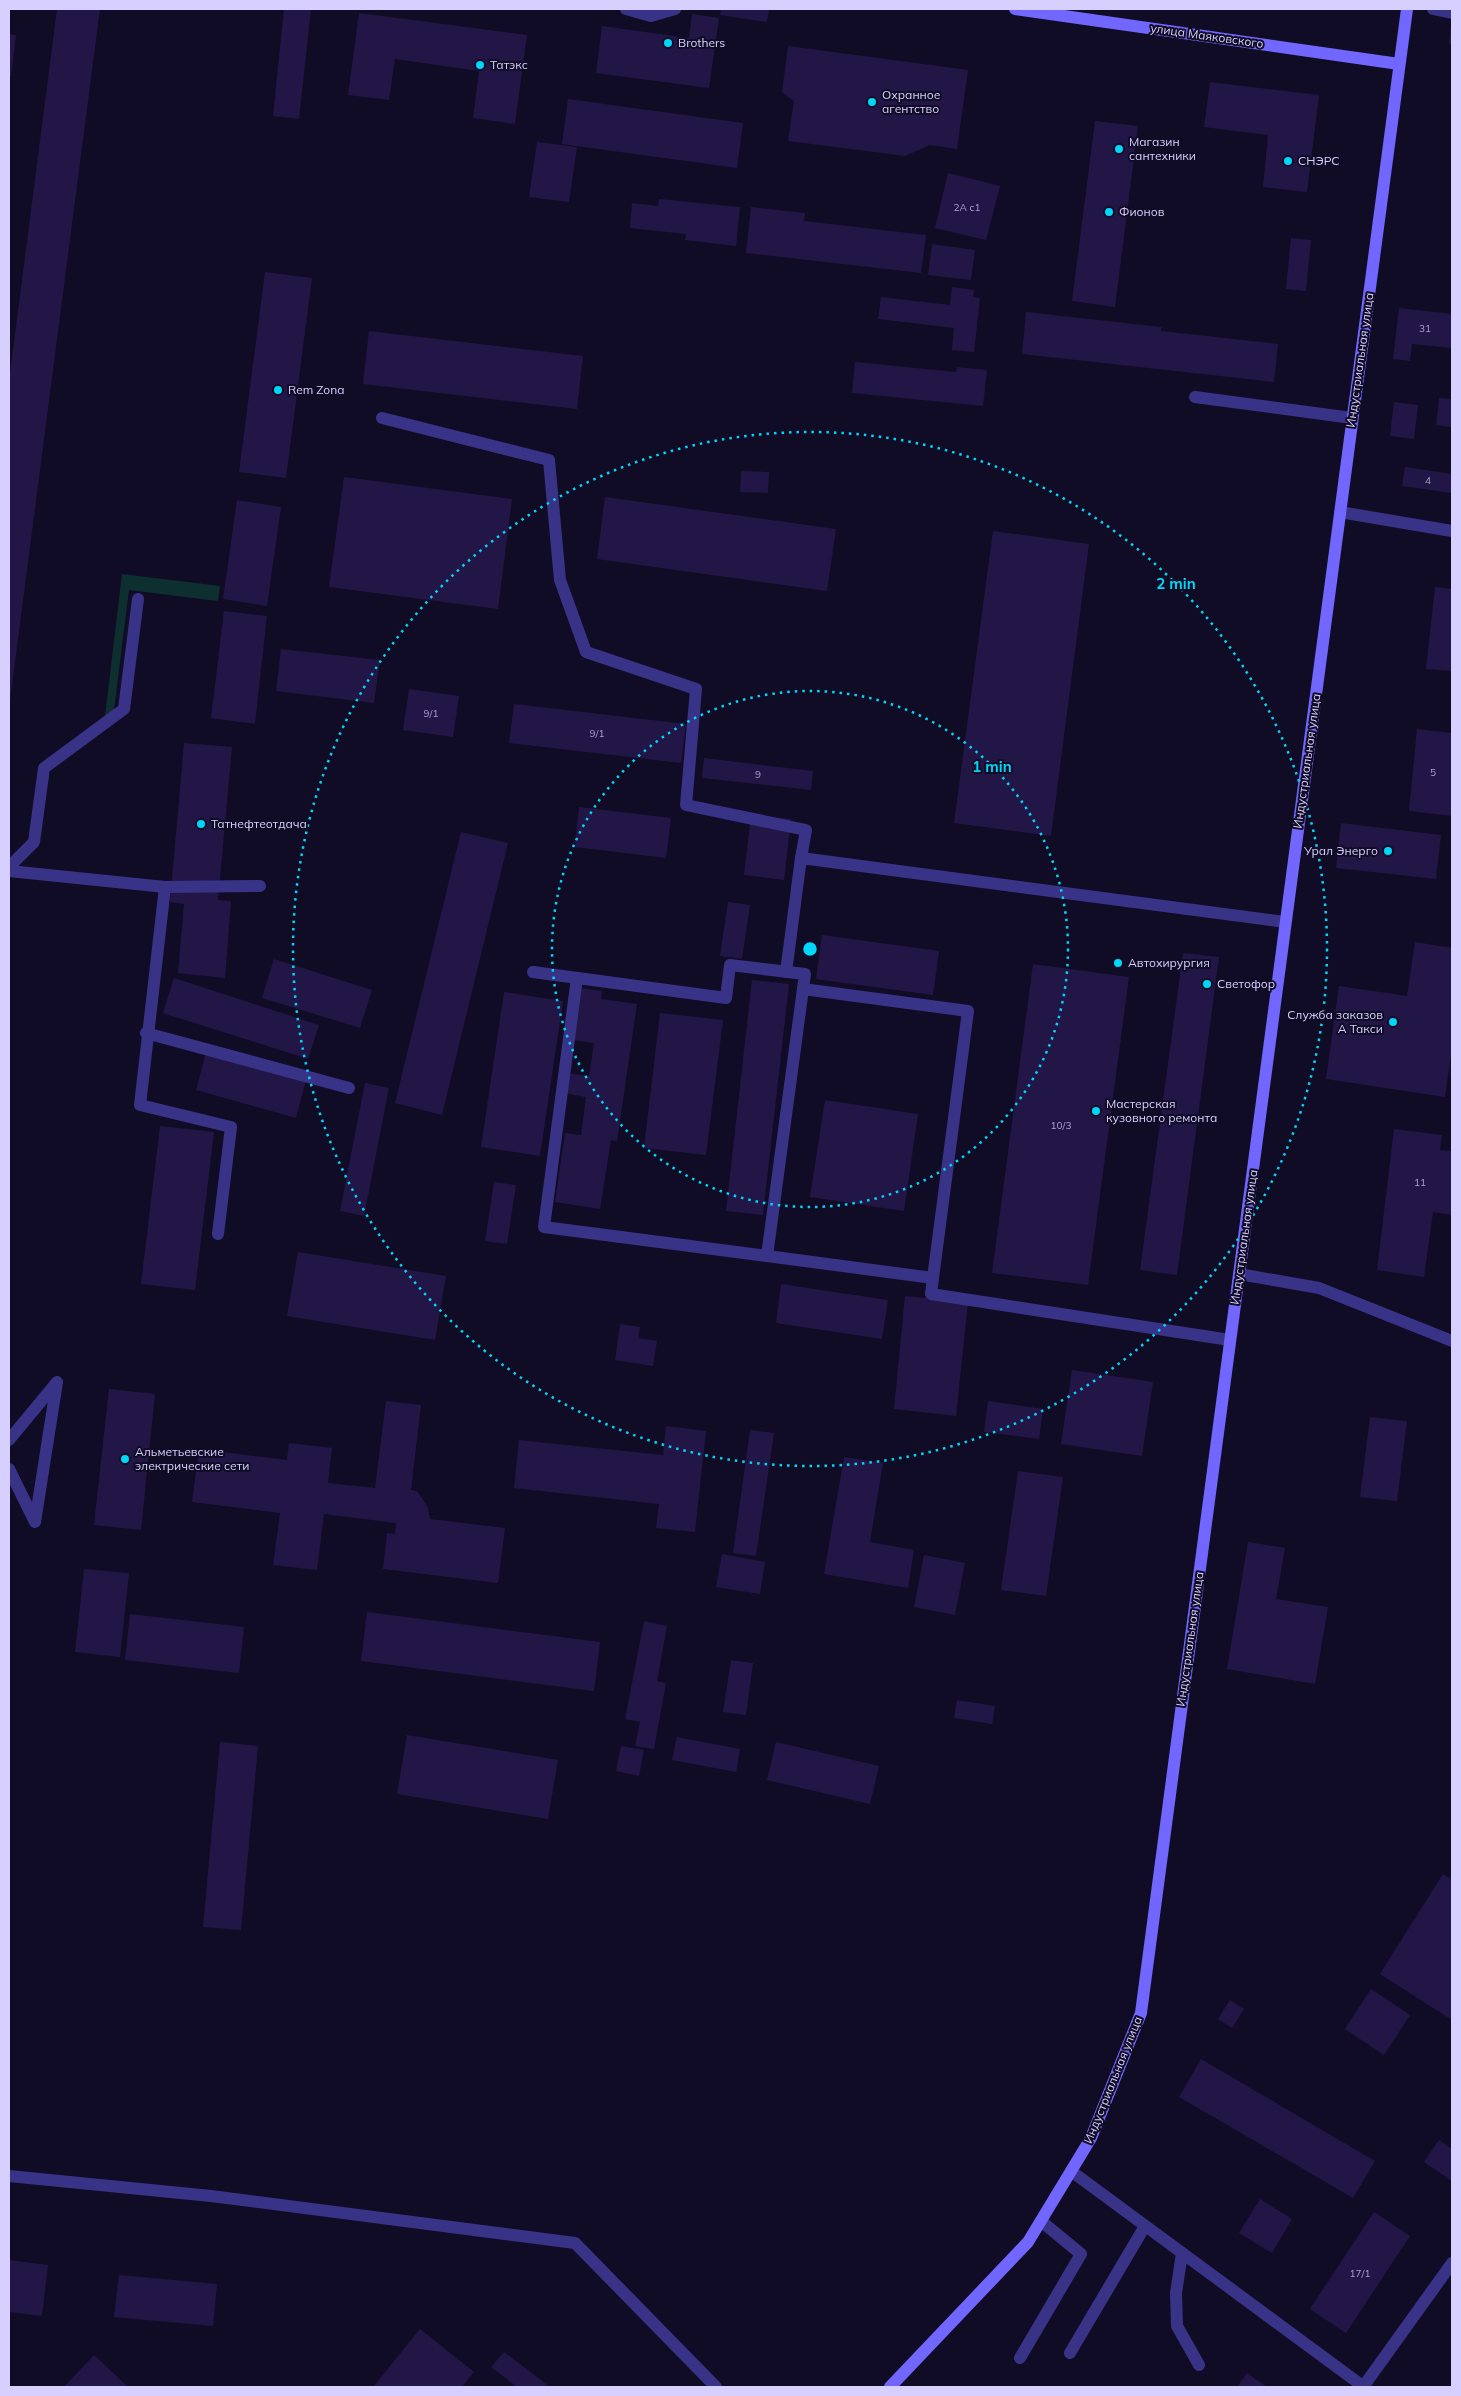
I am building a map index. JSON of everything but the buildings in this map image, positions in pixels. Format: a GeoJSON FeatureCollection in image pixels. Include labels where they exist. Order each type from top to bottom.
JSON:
{"type":"FeatureCollection","features":[{"type":"Feature","properties":{"kind":"street","name":"улица Маяковского"},"geometry":{"type":"LineString","coordinates":[[1015,9],[1399,64]]}},
{"type":"Feature","properties":{"kind":"street","name":"Индустриальная улица"},"geometry":{"type":"LineString","coordinates":[[896,2385],[1028,2242],[1091,2138],[1141,2013],[1406,9]]}},
{"type":"Feature","properties":{"kind":"lane"},"geometry":{"type":"LineString","coordinates":[[626,9],[651,16],[675,9]]}},
{"type":"Feature","properties":{"kind":"lane"},"geometry":{"type":"LineString","coordinates":[[1433,9],[1452,13]]}},
{"type":"Feature","properties":{"kind":"lane"},"geometry":{"type":"LineString","coordinates":[[1195,397],[1352,418]]}},
{"type":"Feature","properties":{"kind":"lane"},"geometry":{"type":"LineString","coordinates":[[382,418],[549,460],[560,580],[586,652],[696,689],[686,805],[806,830],[786,972]]}},
{"type":"Feature","properties":{"kind":"lane"},"geometry":{"type":"LineString","coordinates":[[1340,512],[1452,530]]}},
{"type":"Feature","properties":{"kind":"lane"},"geometry":{"type":"LineString","coordinates":[[9,867],[34,842],[44,768],[124,709],[138,599]]}},
{"type":"Feature","properties":{"kind":"lane"},"geometry":{"type":"LineString","coordinates":[[801,858],[1285,922]]}},
{"type":"Feature","properties":{"kind":"lane"},"geometry":{"type":"LineString","coordinates":[[9,871],[165,887],[260,886]]}},
{"type":"Feature","properties":{"kind":"lane"},"geometry":{"type":"LineString","coordinates":[[165,887],[146,1033],[140,1105],[231,1127],[218,1234]]}},
{"type":"Feature","properties":{"kind":"lane"},"geometry":{"type":"LineString","coordinates":[[533,972],[726,998],[730,965],[805,974],[767,1256]]}},
{"type":"Feature","properties":{"kind":"lane"},"geometry":{"type":"LineString","coordinates":[[577,978],[544,1227],[933,1278]]}},
{"type":"Feature","properties":{"kind":"lane"},"geometry":{"type":"LineString","coordinates":[[803,989],[968,1010],[931,1294],[1230,1340]]}},
{"type":"Feature","properties":{"kind":"lane"},"geometry":{"type":"LineString","coordinates":[[146,1033],[349,1088]]}},
{"type":"Feature","properties":{"kind":"lane"},"geometry":{"type":"LineString","coordinates":[[1239,1274],[1320,1288],[1452,1341]]}},
{"type":"Feature","properties":{"kind":"lane"},"geometry":{"type":"LineString","coordinates":[[9,1440],[57,1382],[35,1522],[9,1469]]}},
{"type":"Feature","properties":{"kind":"lane"},"geometry":{"type":"LineString","coordinates":[[1071,2171],[1363,2387],[1452,2263]]}},
{"type":"Feature","properties":{"kind":"lane"},"geometry":{"type":"LineString","coordinates":[[9,2176],[211,2196],[575,2243],[716,2387]]}},
{"type":"Feature","properties":{"kind":"lane"},"geometry":{"type":"LineString","coordinates":[[1020,2358],[1081,2254],[1041,2221]]}},
{"type":"Feature","properties":{"kind":"lane"},"geometry":{"type":"LineString","coordinates":[[1070,2353],[1145,2226]]}},
{"type":"Feature","properties":{"kind":"lane"},"geometry":{"type":"LineString","coordinates":[[1182,2253],[1176,2293],[1177,2326],[1199,2365]]}},
{"type":"Feature","properties":{"kind":"green space"},"geometry":{"type":"Polygon","coordinates":[[[122,574],[220,586],[218,601],[129,590],[113,718],[105,716],[122,574]]]}},
{"type":"Feature","properties":{"kind":"place","name":"Brothers"},"geometry":{"type":"Point","coordinates":[668,43]}},
{"type":"Feature","properties":{"kind":"place","name":"Татэкс"},"geometry":{"type":"Point","coordinates":[480,65]}},
{"type":"Feature","properties":{"kind":"place","name":"Охранное агентство"},"geometry":{"type":"Point","coordinates":[872,102]}},
{"type":"Feature","properties":{"kind":"place","name":"Магазин сантехники"},"geometry":{"type":"Point","coordinates":[1119,149]}},
{"type":"Feature","properties":{"kind":"place","name":"СНЭРС"},"geometry":{"type":"Point","coordinates":[1288,161]}},
{"type":"Feature","properties":{"kind":"place","name":"Фионов"},"geometry":{"type":"Point","coordinates":[1109,212]}},
{"type":"Feature","properties":{"kind":"place","name":"Rem Zona"},"geometry":{"type":"Point","coordinates":[278,390]}},
{"type":"Feature","properties":{"kind":"place","name":"Татнефтеотдача"},"geometry":{"type":"Point","coordinates":[201,824]}},
{"type":"Feature","properties":{"kind":"place","name":"Урал Энерго"},"geometry":{"type":"Point","coordinates":[1388,851]}},
{"type":"Feature","properties":{"kind":"place","name":"Автохирургия"},"geometry":{"type":"Point","coordinates":[1118,963]}},
{"type":"Feature","properties":{"kind":"place","name":"Светофор"},"geometry":{"type":"Point","coordinates":[1207,984]}},
{"type":"Feature","properties":{"kind":"place","name":"Служба заказов А Такси"},"geometry":{"type":"Point","coordinates":[1393,1022]}},
{"type":"Feature","properties":{"kind":"place","name":"Мастерская кузовного ремонта"},"geometry":{"type":"Point","coordinates":[1096,1111]}},
{"type":"Feature","properties":{"kind":"place","name":"Альметьевские электрические сети"},"geometry":{"type":"Point","coordinates":[125,1459]}}]}
